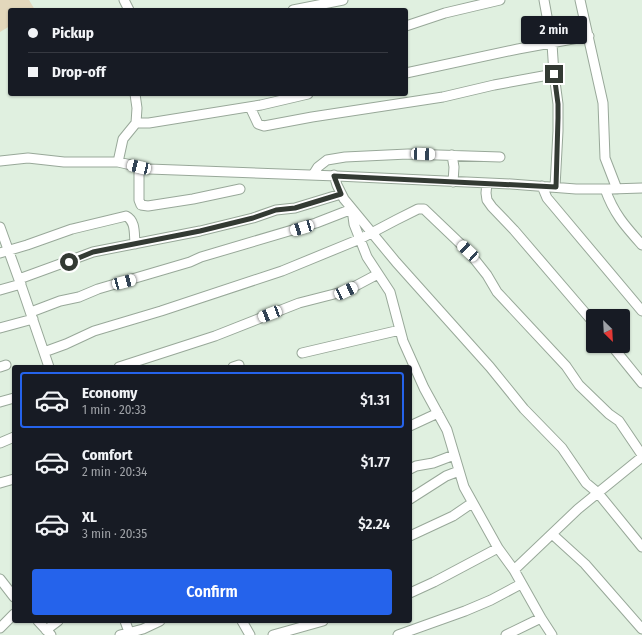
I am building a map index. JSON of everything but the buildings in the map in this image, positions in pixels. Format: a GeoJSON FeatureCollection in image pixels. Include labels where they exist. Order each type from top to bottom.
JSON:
{"type":"FeatureCollection","features":[{"type":"Feature","properties":{"kind":"street"},"geometry":{"type":"LineString","coordinates":[[303,8],[343,0]]}},
{"type":"Feature","properties":{"kind":"street"},"geometry":{"type":"LineString","coordinates":[[408,25],[445,13],[500,0]]}},
{"type":"Feature","properties":{"kind":"street"},"geometry":{"type":"LineString","coordinates":[[544,0],[552,44],[558,104],[556,187]]}},
{"type":"Feature","properties":{"kind":"street"},"geometry":{"type":"LineString","coordinates":[[580,0],[603,103],[605,158],[616,189]]}},
{"type":"Feature","properties":{"kind":"street"},"geometry":{"type":"LineString","coordinates":[[408,73],[518,49],[552,44],[589,36]]}},
{"type":"Feature","properties":{"kind":"street"},"geometry":{"type":"LineString","coordinates":[[250,107],[258,124],[264,126],[319,116],[443,98],[494,85],[554,74]]}},
{"type":"Feature","properties":{"kind":"street"},"geometry":{"type":"LineString","coordinates":[[118,162],[123,139],[136,123],[137,108],[135,96]]}},
{"type":"Feature","properties":{"kind":"street"},"geometry":{"type":"LineString","coordinates":[[136,123],[250,107],[299,96]]}},
{"type":"Feature","properties":{"kind":"street"},"geometry":{"type":"LineString","coordinates":[[313,174],[318,167],[327,160],[345,157],[408,154],[500,157]]}},
{"type":"Feature","properties":{"kind":"street"},"geometry":{"type":"LineString","coordinates":[[452,155],[454,168],[453,182]]}},
{"type":"Feature","properties":{"kind":"street"},"geometry":{"type":"LineString","coordinates":[[0,161],[28,158],[64,162],[118,162],[149,169],[313,174],[605,189],[642,188]]}},
{"type":"Feature","properties":{"kind":"street"},"geometry":{"type":"LineString","coordinates":[[139,167],[139,200],[141,205],[148,206],[193,199],[240,189]]}},
{"type":"Feature","properties":{"kind":"street"},"geometry":{"type":"LineString","coordinates":[[334,176],[341,194],[352,209],[396,262],[490,367],[524,408],[562,448],[586,482],[598,493],[642,547]]}},
{"type":"Feature","properties":{"kind":"street"},"geometry":{"type":"LineString","coordinates":[[487,184],[487,200],[492,207],[514,230],[586,314]]}},
{"type":"Feature","properties":{"kind":"street"},"geometry":{"type":"LineString","coordinates":[[542,186],[547,198],[642,311]]}},
{"type":"Feature","properties":{"kind":"street"},"geometry":{"type":"LineString","coordinates":[[605,189],[611,205],[621,221],[642,246]]}},
{"type":"Feature","properties":{"kind":"street"},"geometry":{"type":"LineString","coordinates":[[0,290],[93,252],[200,231],[253,218],[276,210],[295,208],[341,194]]}},
{"type":"Feature","properties":{"kind":"street"},"geometry":{"type":"LineString","coordinates":[[352,209],[354,224],[367,258],[390,292],[410,365]]}},
{"type":"Feature","properties":{"kind":"street"},"geometry":{"type":"LineString","coordinates":[[0,328],[32,315],[60,301],[79,297],[98,289],[149,275],[201,257],[316,223],[352,209]]}},
{"type":"Feature","properties":{"kind":"street"},"geometry":{"type":"LineString","coordinates":[[44,352],[94,331],[161,312],[282,271],[360,239],[418,209],[424,209],[468,251],[487,275],[496,292],[566,366],[580,385],[609,414],[619,421],[642,456],[578,509],[514,570]]}},
{"type":"Feature","properties":{"kind":"street"},"geometry":{"type":"LineString","coordinates":[[4,252],[27,246],[72,229],[126,216],[133,222],[136,244]]}},
{"type":"Feature","properties":{"kind":"street"},"geometry":{"type":"LineString","coordinates":[[0,227],[4,252],[20,282],[48,365]]}},
{"type":"Feature","properties":{"kind":"street"},"geometry":{"type":"LineString","coordinates":[[125,365],[215,336],[299,303],[346,291],[378,274]]}},
{"type":"Feature","properties":{"kind":"street"},"geometry":{"type":"LineString","coordinates":[[302,353],[400,330]]}},
{"type":"Feature","properties":{"kind":"street"},"geometry":{"type":"LineString","coordinates":[[618,353],[642,383]]}},
{"type":"Feature","properties":{"kind":"street"},"geometry":{"type":"LineString","coordinates":[[412,369],[447,430],[464,487],[472,503],[552,635]]}},
{"type":"Feature","properties":{"kind":"street"},"geometry":{"type":"LineString","coordinates":[[0,402],[12,399]]}},
{"type":"Feature","properties":{"kind":"street"},"geometry":{"type":"LineString","coordinates":[[412,425],[438,412]]}},
{"type":"Feature","properties":{"kind":"street"},"geometry":{"type":"LineString","coordinates":[[0,443],[12,438]]}},
{"type":"Feature","properties":{"kind":"street"},"geometry":{"type":"LineString","coordinates":[[412,468],[434,463],[454,455]]}},
{"type":"Feature","properties":{"kind":"street"},"geometry":{"type":"LineString","coordinates":[[412,498],[446,476],[459,471]]}},
{"type":"Feature","properties":{"kind":"street"},"geometry":{"type":"LineString","coordinates":[[0,483],[12,480]]}},
{"type":"Feature","properties":{"kind":"street"},"geometry":{"type":"LineString","coordinates":[[412,535],[453,516],[472,503]]}},
{"type":"Feature","properties":{"kind":"street"},"geometry":{"type":"LineString","coordinates":[[552,534],[585,564],[642,629]]}},
{"type":"Feature","properties":{"kind":"street"},"geometry":{"type":"LineString","coordinates":[[412,592],[498,548]]}},
{"type":"Feature","properties":{"kind":"street"},"geometry":{"type":"LineString","coordinates":[[1,583],[12,595]]}},
{"type":"Feature","properties":{"kind":"street"},"geometry":{"type":"LineString","coordinates":[[398,635],[465,611],[491,600],[521,584]]}},
{"type":"Feature","properties":{"kind":"street"},"geometry":{"type":"LineString","coordinates":[[0,628],[12,616]]}},
{"type":"Feature","properties":{"kind":"street"},"geometry":{"type":"LineString","coordinates":[[506,635],[541,618]]}},
{"type":"Feature","properties":{"kind":"street"},"geometry":{"type":"LineString","coordinates":[[40,623],[48,632],[56,623]]}},
{"type":"Feature","properties":{"kind":"street"},"geometry":{"type":"LineString","coordinates":[[125,623],[125,634],[143,629],[156,623]]}},
{"type":"Feature","properties":{"kind":"street"},"geometry":{"type":"LineString","coordinates":[[244,623],[247,634]]}},
{"type":"Feature","properties":{"kind":"street"},"geometry":{"type":"LineString","coordinates":[[273,635],[316,623]]}},
{"type":"Feature","properties":{"kind":"street"},"geometry":{"type":"LineString","coordinates":[[0,631],[3,635]]}},
{"type":"Feature","properties":{"kind":"shaded area"},"geometry":{"type":"Polygon","coordinates":[[[0,0],[29,0],[34,8],[8,8],[8,27],[0,32],[0,0]]]}},
{"type":"Feature","properties":{"kind":"route"},"geometry":{"type":"LineString","coordinates":[[69,262],[93,252],[200,231],[253,218],[276,210],[295,208],[341,194],[334,176],[556,187],[558,104],[554,74]]}}]}
